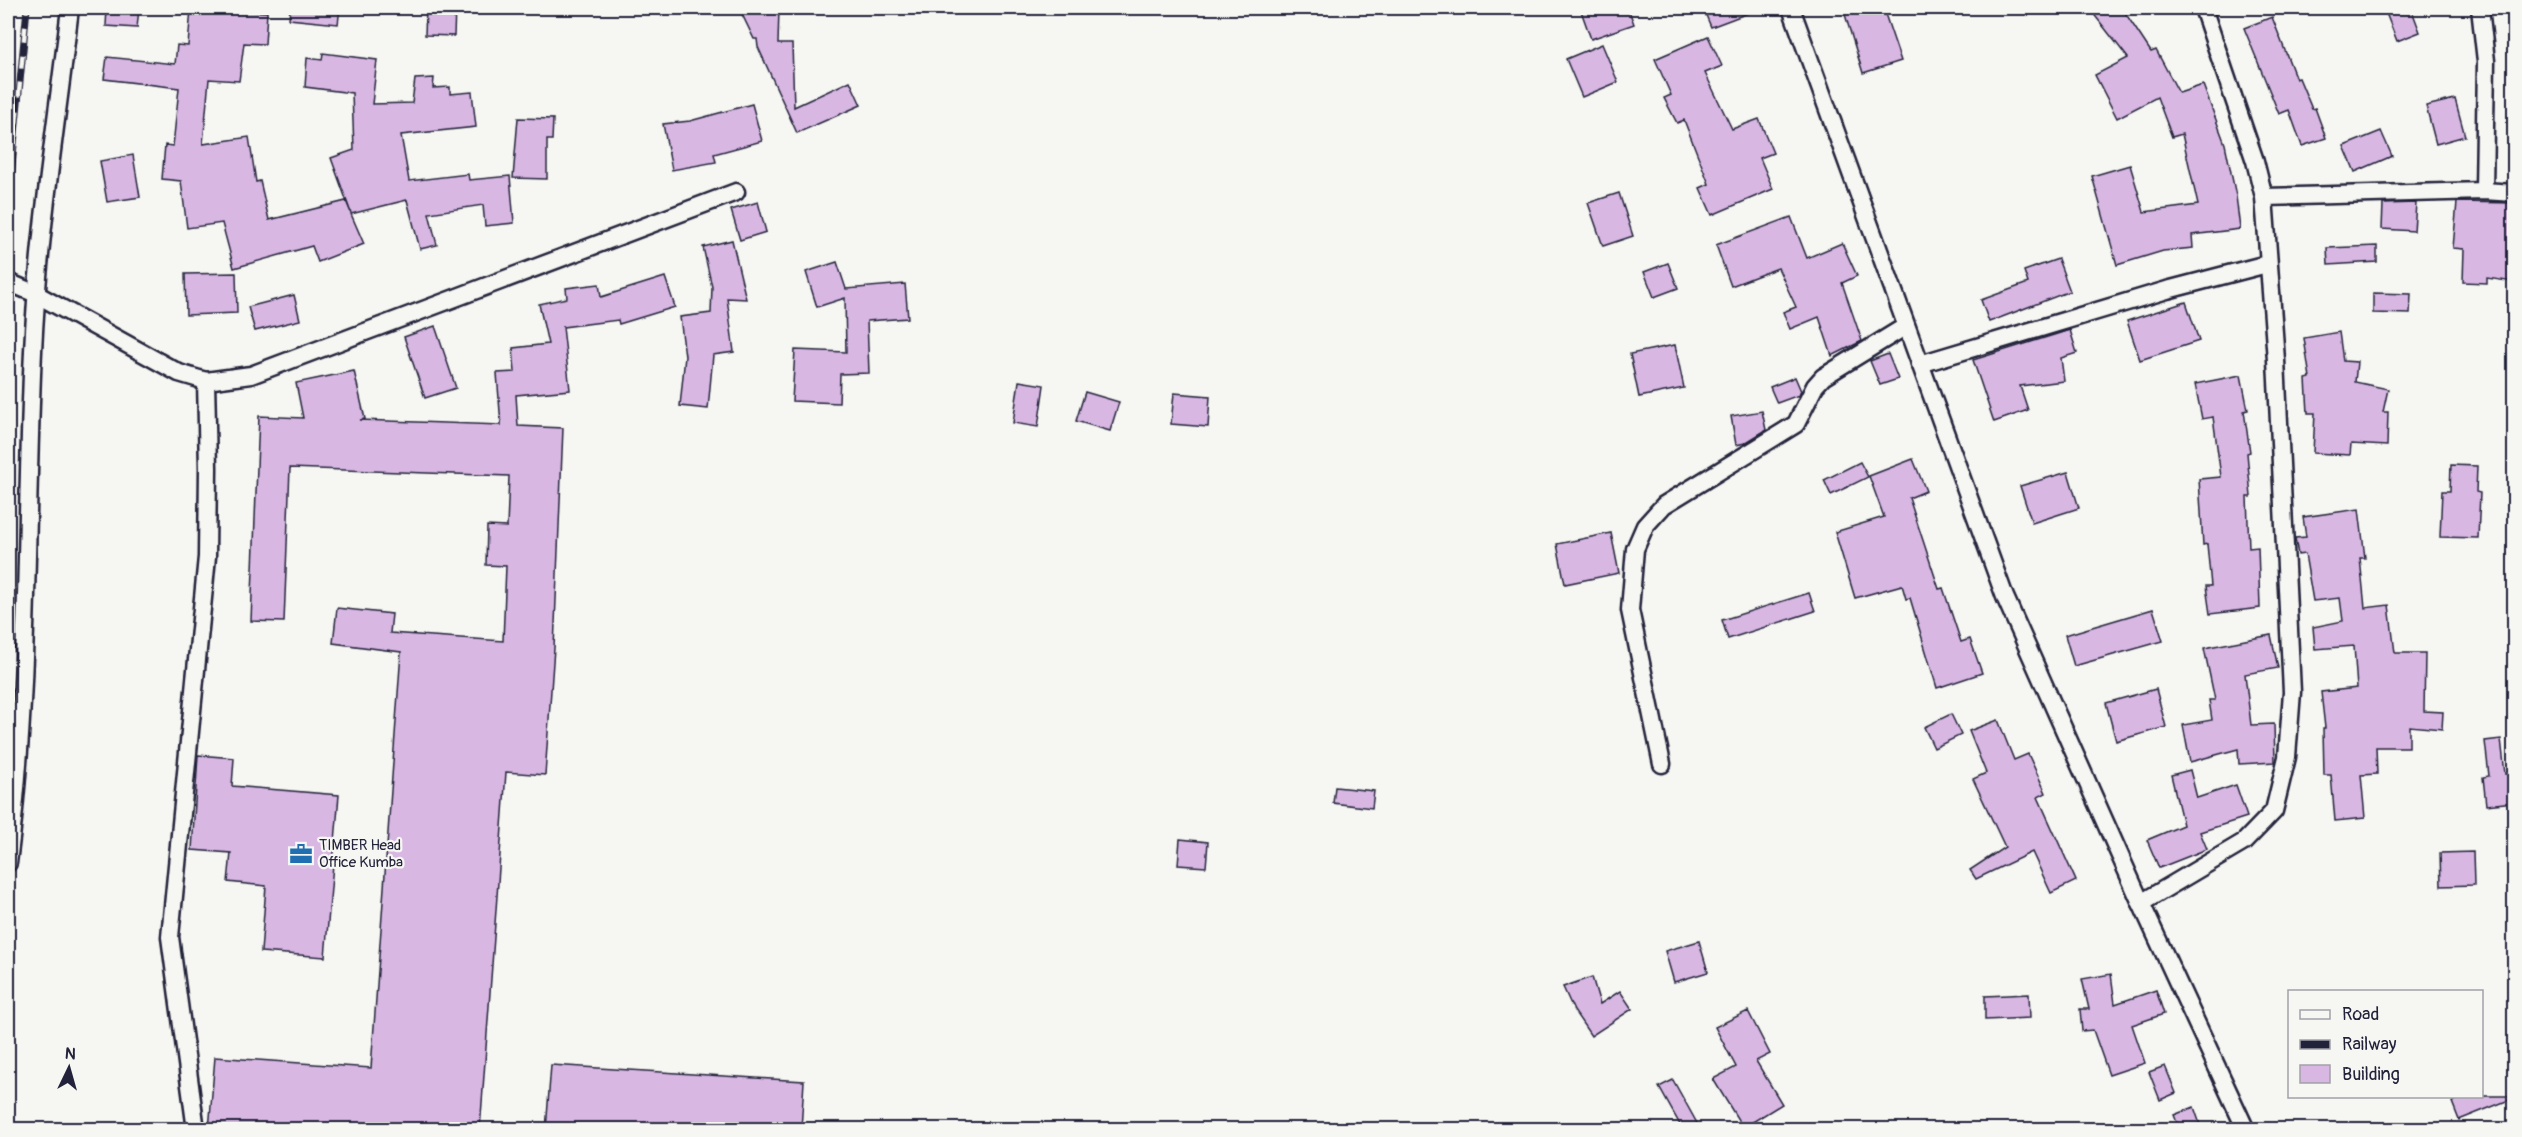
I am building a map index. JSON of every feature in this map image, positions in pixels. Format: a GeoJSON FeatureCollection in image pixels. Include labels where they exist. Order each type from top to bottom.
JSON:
{"type":"FeatureCollection","features":[{"type":"Feature","properties":{"kind":"street"},"geometry":{"type":"LineString","coordinates":[[8,863],[20,729],[26,616],[36,294],[70,8]]}},
{"type":"Feature","properties":{"kind":"street"},"geometry":{"type":"LineString","coordinates":[[1791,8],[2005,597],[2141,903],[2246,1130]]}},
{"type":"Feature","properties":{"kind":"street"},"geometry":{"type":"LineString","coordinates":[[2141,903],[2244,842],[2274,811],[2287,757],[2292,680],[2276,360],[2267,264],[2264,197],[2255,160],[2202,8]]}},
{"type":"Feature","properties":{"kind":"street"},"geometry":{"type":"LineString","coordinates":[[2480,8],[2486,61],[2484,191]]}},
{"type":"Feature","properties":{"kind":"street"},"geometry":{"type":"LineString","coordinates":[[2264,197],[2484,191],[2514,193]]}},
{"type":"Feature","properties":{"kind":"street"},"geometry":{"type":"LineString","coordinates":[[8,282],[36,294],[179,373],[206,381],[251,375],[736,192]]}},
{"type":"Feature","properties":{"kind":"street"},"geometry":{"type":"LineString","coordinates":[[1920,364],[2167,290],[2267,264]]}},
{"type":"Feature","properties":{"kind":"street"},"geometry":{"type":"LineString","coordinates":[[1662,764],[1630,610],[1635,549],[1645,526],[1664,505],[1796,424],[1815,386],[1823,377],[1906,326]]}},
{"type":"Feature","properties":{"kind":"street"},"geometry":{"type":"LineString","coordinates":[[196,1130],[170,937],[207,557],[206,381]]}},
{"type":"Feature","properties":{"kind":"building"},"geometry":{"type":"Polygon","coordinates":[[[107,8],[139,8],[137,28],[106,26],[107,8]]]}},
{"type":"Feature","properties":{"kind":"building"},"geometry":{"type":"Polygon","coordinates":[[[191,8],[267,12],[265,44],[244,43],[239,81],[209,79],[203,144],[249,137],[256,182],[260,181],[269,220],[346,201],[351,213],[331,158],[354,150],[352,93],[305,87],[307,58],[322,60],[323,53],[377,60],[372,104],[412,103],[415,79],[434,78],[433,88],[450,87],[450,94],[472,92],[476,127],[401,135],[409,181],[468,174],[469,180],[510,176],[514,223],[485,226],[483,205],[429,213],[437,245],[420,249],[407,200],[351,214],[364,244],[318,262],[312,246],[234,268],[222,223],[187,228],[181,181],[162,179],[165,145],[173,146],[179,88],[104,79],[107,57],[175,64],[177,45],[188,46],[191,8]]]}},
{"type":"Feature","properties":{"kind":"building"},"geometry":{"type":"Polygon","coordinates":[[[290,8],[340,8],[338,24],[289,19],[290,8]]]}},
{"type":"Feature","properties":{"kind":"building"},"geometry":{"type":"Polygon","coordinates":[[[426,8],[455,8],[454,36],[425,35],[426,8]]]}},
{"type":"Feature","properties":{"kind":"building"},"geometry":{"type":"Polygon","coordinates":[[[739,8],[779,8],[778,44],[792,44],[794,107],[850,81],[861,105],[797,133],[758,47],[757,39],[754,39],[739,8]]]}},
{"type":"Feature","properties":{"kind":"building"},"geometry":{"type":"Polygon","coordinates":[[[1580,8],[1628,8],[1634,24],[1591,39],[1580,8]]]}},
{"type":"Feature","properties":{"kind":"building"},"geometry":{"type":"Polygon","coordinates":[[[1703,8],[1759,8],[1759,9],[1711,27],[1703,8]]]}},
{"type":"Feature","properties":{"kind":"building"},"geometry":{"type":"Polygon","coordinates":[[[1843,8],[1883,8],[1901,61],[1863,73],[1843,8]]]}},
{"type":"Feature","properties":{"kind":"building"},"geometry":{"type":"Polygon","coordinates":[[[2089,8],[2122,8],[2151,52],[2156,50],[2179,93],[2203,85],[2225,144],[2240,229],[2192,235],[2193,248],[2163,251],[2117,265],[2092,176],[2130,165],[2144,212],[2198,205],[2182,134],[2172,137],[2157,97],[2117,118],[2095,75],[2128,58],[2089,8]]]}},
{"type":"Feature","properties":{"kind":"building"},"geometry":{"type":"Polygon","coordinates":[[[2384,8],[2411,8],[2420,32],[2397,41],[2384,8]]]}},
{"type":"Feature","properties":{"kind":"building"},"geometry":{"type":"Polygon","coordinates":[[[2272,17],[2296,79],[2299,78],[2312,109],[2315,108],[2326,138],[2302,146],[2289,110],[2279,114],[2244,28],[2272,17]]]}},
{"type":"Feature","properties":{"kind":"building"},"geometry":{"type":"Polygon","coordinates":[[[1708,36],[1722,66],[1705,73],[1732,129],[1759,119],[1773,153],[1760,158],[1773,189],[1712,215],[1700,188],[1709,184],[1684,120],[1677,123],[1664,98],[1671,95],[1655,59],[1708,36]]]}},
{"type":"Feature","properties":{"kind":"building"},"geometry":{"type":"Polygon","coordinates":[[[1602,44],[1618,82],[1582,97],[1566,59],[1602,44]]]}},
{"type":"Feature","properties":{"kind":"building"},"geometry":{"type":"Polygon","coordinates":[[[2455,99],[2465,136],[2436,144],[2426,106],[2455,99]]]}},
{"type":"Feature","properties":{"kind":"building"},"geometry":{"type":"Polygon","coordinates":[[[752,104],[762,141],[714,154],[716,162],[672,170],[663,124],[690,121],[752,104]]]}},
{"type":"Feature","properties":{"kind":"building"},"geometry":{"type":"Polygon","coordinates":[[[518,118],[553,119],[552,140],[547,140],[547,179],[513,178],[518,118]]]}},
{"type":"Feature","properties":{"kind":"building"},"geometry":{"type":"Polygon","coordinates":[[[2381,131],[2392,156],[2355,172],[2344,146],[2381,131]]]}},
{"type":"Feature","properties":{"kind":"building"},"geometry":{"type":"Polygon","coordinates":[[[133,155],[140,197],[107,202],[100,161],[133,155]]]}},
{"type":"Feature","properties":{"kind":"building"},"geometry":{"type":"Polygon","coordinates":[[[1619,193],[1633,236],[1603,246],[1588,203],[1619,193]]]}},
{"type":"Feature","properties":{"kind":"building"},"geometry":{"type":"Polygon","coordinates":[[[758,202],[766,232],[740,240],[731,210],[758,202]]]}},
{"type":"Feature","properties":{"kind":"building"},"geometry":{"type":"Polygon","coordinates":[[[2457,202],[2514,203],[2514,282],[2487,278],[2487,283],[2463,282],[2464,249],[2453,248],[2457,202]]]}},
{"type":"Feature","properties":{"kind":"building"},"geometry":{"type":"Polygon","coordinates":[[[2416,203],[2414,231],[2382,229],[2383,204],[2416,203]]]}},
{"type":"Feature","properties":{"kind":"building"},"geometry":{"type":"Polygon","coordinates":[[[1791,217],[1807,258],[1842,243],[1857,276],[1842,283],[1862,341],[1832,356],[1819,317],[1790,329],[1783,312],[1796,307],[1778,268],[1731,286],[1716,245],[1791,217]]]}},
{"type":"Feature","properties":{"kind":"building"},"geometry":{"type":"Polygon","coordinates":[[[732,240],[746,299],[727,298],[734,352],[713,355],[708,409],[680,406],[685,356],[680,317],[711,313],[712,287],[703,247],[732,240]]]}},
{"type":"Feature","properties":{"kind":"building"},"geometry":{"type":"Polygon","coordinates":[[[2377,246],[2377,262],[2328,265],[2327,248],[2377,246]]]}},
{"type":"Feature","properties":{"kind":"building"},"geometry":{"type":"Polygon","coordinates":[[[2058,259],[2070,291],[1989,322],[1981,300],[2028,283],[2024,271],[2058,259]]]}},
{"type":"Feature","properties":{"kind":"building"},"geometry":{"type":"Polygon","coordinates":[[[837,262],[846,289],[905,284],[908,318],[867,321],[869,373],[840,374],[839,403],[792,401],[795,350],[846,352],[845,298],[817,307],[806,272],[837,262]]]}},
{"type":"Feature","properties":{"kind":"building"},"geometry":{"type":"Polygon","coordinates":[[[1668,263],[1678,288],[1654,297],[1644,272],[1668,263]]]}},
{"type":"Feature","properties":{"kind":"building"},"geometry":{"type":"Polygon","coordinates":[[[236,273],[237,313],[186,315],[185,274],[236,273]]]}},
{"type":"Feature","properties":{"kind":"building"},"geometry":{"type":"Polygon","coordinates":[[[665,277],[675,307],[619,324],[618,320],[563,327],[570,390],[516,395],[518,426],[563,428],[554,648],[545,775],[506,772],[480,1130],[209,1130],[215,1057],[371,1068],[401,652],[333,643],[337,608],[392,614],[390,633],[503,641],[506,566],[486,565],[487,526],[507,527],[509,476],[290,468],[284,622],[251,621],[259,416],[303,418],[296,383],[354,371],[365,419],[360,420],[501,425],[497,373],[515,372],[513,348],[548,344],[539,304],[567,298],[566,288],[599,284],[601,297],[665,277]]]}},
{"type":"Feature","properties":{"kind":"building"},"geometry":{"type":"Polygon","coordinates":[[[2373,293],[2411,294],[2410,314],[2373,313],[2373,293]]]}},
{"type":"Feature","properties":{"kind":"building"},"geometry":{"type":"Polygon","coordinates":[[[294,295],[300,320],[255,331],[248,307],[294,295]]]}},
{"type":"Feature","properties":{"kind":"building"},"geometry":{"type":"Polygon","coordinates":[[[2186,302],[2199,341],[2140,360],[2127,321],[2186,302]]]}},
{"type":"Feature","properties":{"kind":"building"},"geometry":{"type":"Polygon","coordinates":[[[435,326],[456,388],[425,398],[404,337],[435,326]]]}},
{"type":"Feature","properties":{"kind":"building"},"geometry":{"type":"Polygon","coordinates":[[[2070,330],[2077,353],[2061,358],[2064,381],[2020,386],[2028,410],[1994,422],[1973,360],[2070,330]]]}},
{"type":"Feature","properties":{"kind":"building"},"geometry":{"type":"Polygon","coordinates":[[[2339,332],[2343,361],[2357,362],[2355,382],[2388,389],[2383,412],[2388,412],[2387,446],[2351,444],[2350,455],[2313,453],[2315,413],[2308,413],[2306,379],[2310,378],[2304,338],[2339,332]]]}},
{"type":"Feature","properties":{"kind":"building"},"geometry":{"type":"Polygon","coordinates":[[[1675,345],[1684,388],[1639,397],[1630,354],[1675,345]]]}},
{"type":"Feature","properties":{"kind":"building"},"geometry":{"type":"Polygon","coordinates":[[[1888,354],[1898,379],[1880,385],[1870,361],[1888,354]]]}},
{"type":"Feature","properties":{"kind":"building"},"geometry":{"type":"Polygon","coordinates":[[[2241,375],[2248,410],[2244,411],[2250,452],[2247,453],[2251,497],[2247,497],[2249,548],[2258,547],[2260,608],[2210,614],[2206,586],[2211,586],[2207,544],[2203,545],[2199,479],[2221,477],[2213,417],[2202,419],[2195,384],[2241,375]]]}},
{"type":"Feature","properties":{"kind":"building"},"geometry":{"type":"Polygon","coordinates":[[[1795,377],[1801,391],[1799,395],[1777,403],[1770,387],[1795,377]]]}},
{"type":"Feature","properties":{"kind":"building"},"geometry":{"type":"Polygon","coordinates":[[[1019,381],[1044,385],[1038,427],[1013,423],[1019,381]]]}},
{"type":"Feature","properties":{"kind":"building"},"geometry":{"type":"Polygon","coordinates":[[[1085,392],[1119,402],[1110,431],[1076,421],[1085,392]]]}},
{"type":"Feature","properties":{"kind":"building"},"geometry":{"type":"Polygon","coordinates":[[[1174,393],[1210,396],[1208,427],[1171,424],[1174,393]]]}},
{"type":"Feature","properties":{"kind":"building"},"geometry":{"type":"Polygon","coordinates":[[[1762,411],[1766,430],[1745,443],[1736,445],[1731,416],[1762,411]]]}},
{"type":"Feature","properties":{"kind":"building"},"geometry":{"type":"Polygon","coordinates":[[[1913,459],[1926,491],[1909,498],[1939,589],[1943,588],[1961,642],[1970,639],[1982,673],[1937,688],[1910,598],[1906,599],[1902,585],[1855,598],[1835,532],[1884,517],[1869,476],[1913,459]]]}},
{"type":"Feature","properties":{"kind":"building"},"geometry":{"type":"Polygon","coordinates":[[[1860,462],[1868,477],[1831,495],[1824,480],[1860,462]]]}},
{"type":"Feature","properties":{"kind":"building"},"geometry":{"type":"Polygon","coordinates":[[[2451,465],[2477,466],[2476,492],[2480,493],[2478,538],[2440,537],[2442,491],[2450,491],[2451,465]]]}},
{"type":"Feature","properties":{"kind":"building"},"geometry":{"type":"Polygon","coordinates":[[[2068,472],[2079,508],[2032,523],[2020,486],[2068,472]]]}},
{"type":"Feature","properties":{"kind":"building"},"geometry":{"type":"Polygon","coordinates":[[[2359,509],[2365,558],[2360,558],[2365,608],[2389,605],[2395,653],[2425,653],[2424,711],[2443,712],[2442,729],[2409,726],[2409,747],[2376,747],[2377,774],[2361,775],[2365,818],[2335,821],[2331,775],[2324,775],[2323,728],[2325,728],[2321,692],[2357,688],[2354,646],[2315,649],[2313,627],[2343,621],[2340,598],[2313,601],[2305,554],[2298,555],[2295,538],[2306,537],[2303,517],[2359,509]]]}},
{"type":"Feature","properties":{"kind":"building"},"geometry":{"type":"Polygon","coordinates":[[[1611,533],[1619,573],[1565,584],[1557,544],[1611,533]]]}},
{"type":"Feature","properties":{"kind":"building"},"geometry":{"type":"Polygon","coordinates":[[[1809,593],[1815,611],[1728,639],[1722,620],[1809,593]]]}},
{"type":"Feature","properties":{"kind":"building"},"geometry":{"type":"Polygon","coordinates":[[[2153,609],[2163,641],[2074,666],[2065,635],[2153,609]]]}},
{"type":"Feature","properties":{"kind":"building"},"geometry":{"type":"Polygon","coordinates":[[[2271,635],[2278,668],[2245,674],[2251,725],[2274,724],[2275,762],[2239,764],[2238,749],[2190,762],[2183,725],[2212,720],[2209,700],[2215,700],[2204,648],[2271,635]]]}},
{"type":"Feature","properties":{"kind":"building"},"geometry":{"type":"Polygon","coordinates":[[[2156,689],[2166,727],[2116,741],[2106,703],[2156,689]]]}},
{"type":"Feature","properties":{"kind":"building"},"geometry":{"type":"Polygon","coordinates":[[[1951,714],[1961,735],[1934,748],[1924,727],[1951,714]]]}},
{"type":"Feature","properties":{"kind":"building"},"geometry":{"type":"Polygon","coordinates":[[[1998,720],[2014,760],[2028,754],[2046,793],[2038,797],[2076,881],[2051,893],[2032,852],[1976,879],[1970,870],[2005,847],[1973,779],[1986,773],[1969,731],[1998,720]]]}},
{"type":"Feature","properties":{"kind":"building"},"geometry":{"type":"Polygon","coordinates":[[[2501,739],[2505,774],[2510,773],[2514,802],[2486,805],[2483,777],[2489,776],[2485,741],[2501,739]]]}},
{"type":"Feature","properties":{"kind":"building"},"geometry":{"type":"Polygon","coordinates":[[[198,755],[234,758],[232,786],[339,795],[325,957],[261,952],[266,886],[228,882],[231,853],[192,850],[198,755]]]}},
{"type":"Feature","properties":{"kind":"building"},"geometry":{"type":"Polygon","coordinates":[[[2190,770],[2197,798],[2236,785],[2247,817],[2200,832],[2207,849],[2159,868],[2147,840],[2183,825],[2171,775],[2190,770]]]}},
{"type":"Feature","properties":{"kind":"building"},"geometry":{"type":"Polygon","coordinates":[[[1335,787],[1374,791],[1372,808],[1333,803],[1335,787]]]}},
{"type":"Feature","properties":{"kind":"building"},"geometry":{"type":"Polygon","coordinates":[[[1180,839],[1208,842],[1206,867],[1178,865],[1180,839]]]}},
{"type":"Feature","properties":{"kind":"building"},"geometry":{"type":"Polygon","coordinates":[[[2473,852],[2474,885],[2441,886],[2440,853],[2473,852]]]}},
{"type":"Feature","properties":{"kind":"building"},"geometry":{"type":"Polygon","coordinates":[[[1699,941],[1708,972],[1674,982],[1665,951],[1699,941]]]}},
{"type":"Feature","properties":{"kind":"building"},"geometry":{"type":"Polygon","coordinates":[[[2111,974],[2115,1004],[2156,990],[2164,1014],[2132,1025],[2145,1063],[2109,1075],[2093,1030],[2082,1031],[2080,1009],[2089,1009],[2082,979],[2111,974]]]}},
{"type":"Feature","properties":{"kind":"building"},"geometry":{"type":"Polygon","coordinates":[[[1592,977],[1600,1004],[1620,991],[1632,1009],[1591,1036],[1574,1011],[1563,987],[1592,977]]]}},
{"type":"Feature","properties":{"kind":"building"},"geometry":{"type":"Polygon","coordinates":[[[2029,994],[2030,1018],[1985,1020],[1985,996],[2029,994]]]}},
{"type":"Feature","properties":{"kind":"building"},"geometry":{"type":"Polygon","coordinates":[[[1748,1011],[1770,1054],[1756,1061],[1782,1104],[1743,1128],[1713,1079],[1736,1067],[1715,1027],[1748,1011]]]}},
{"type":"Feature","properties":{"kind":"building"},"geometry":{"type":"Polygon","coordinates":[[[551,1065],[804,1081],[801,1130],[546,1130],[551,1065]]]}},
{"type":"Feature","properties":{"kind":"building"},"geometry":{"type":"Polygon","coordinates":[[[2165,1066],[2176,1093],[2160,1100],[2149,1072],[2165,1066]]]}},
{"type":"Feature","properties":{"kind":"building"},"geometry":{"type":"Polygon","coordinates":[[[1673,1080],[1698,1125],[1690,1130],[1683,1130],[1659,1087],[1673,1080]]]}},
{"type":"Feature","properties":{"kind":"building"},"geometry":{"type":"Polygon","coordinates":[[[2514,1096],[2514,1098],[2459,1120],[2452,1102],[2460,1098],[2514,1096]]]}},
{"type":"Feature","properties":{"kind":"building"},"geometry":{"type":"Polygon","coordinates":[[[2194,1107],[2202,1130],[2180,1130],[2174,1115],[2194,1107]]]}},
{"type":"Feature","properties":{"kind":"railway"},"geometry":{"type":"LineString","coordinates":[[8,208],[27,8]]}},
{"type":"Feature","properties":{"kind":"place","name":"TIMBER Head Office Kumba"},"geometry":{"type":"Point","coordinates":[301,854]}}]}
